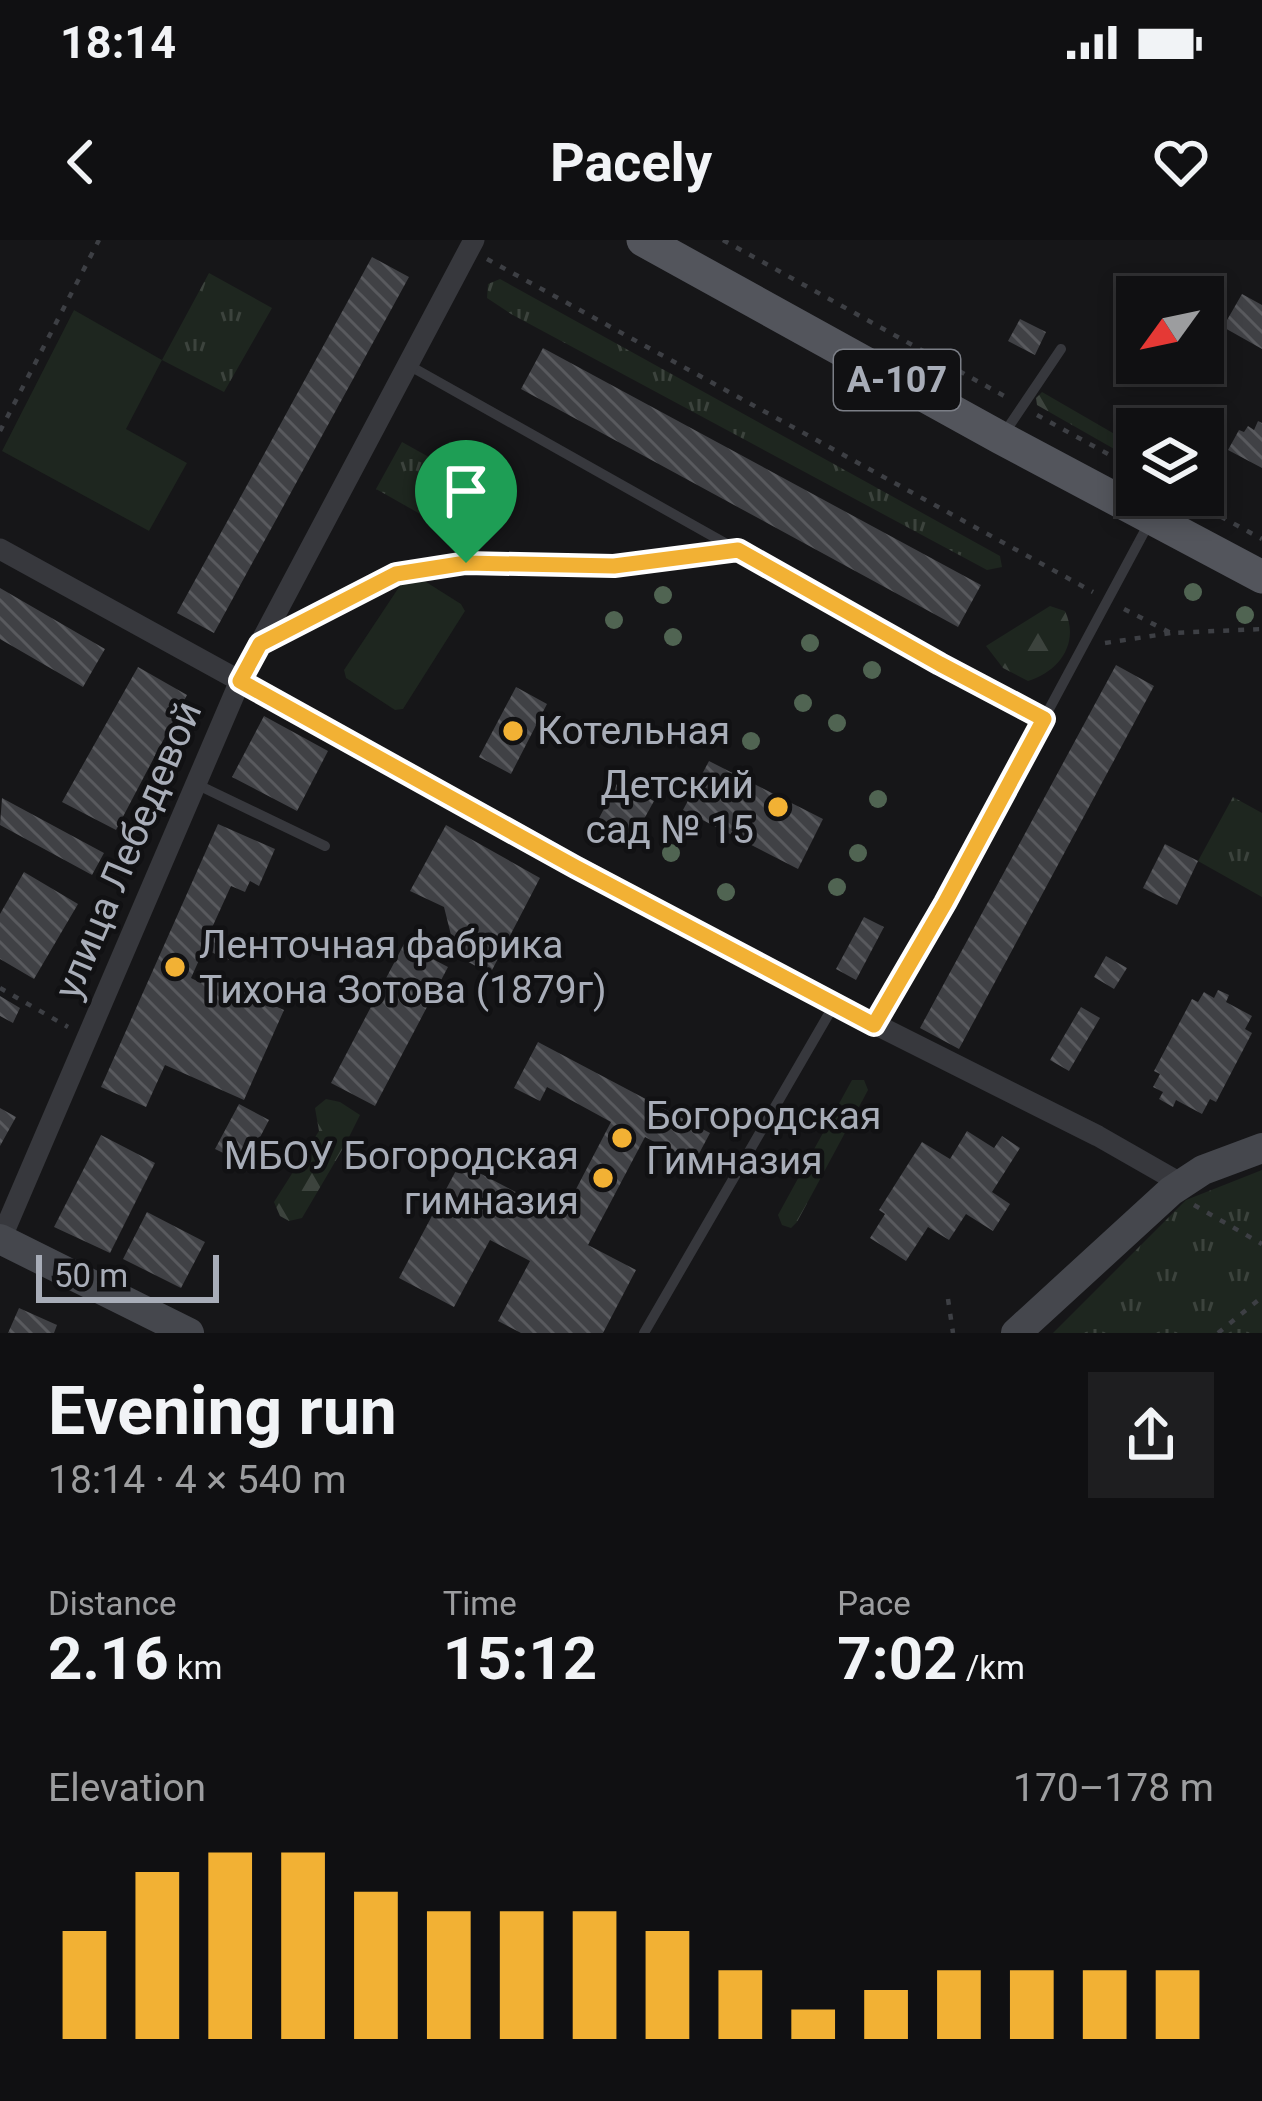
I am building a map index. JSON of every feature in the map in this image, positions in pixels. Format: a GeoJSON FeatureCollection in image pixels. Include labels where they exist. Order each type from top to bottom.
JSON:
{"type":"FeatureCollection","features":[{"type":"Feature","properties":{"kind":"main road","name":"А-107"},"geometry":{"type":"LineString","coordinates":[[643,240],[1001,438],[1259,569]]}},
{"type":"Feature","properties":{"kind":"street","name":"улица Лебедевой"},"geometry":{"type":"LineString","coordinates":[[0,1240],[240,681],[472,245]]}},
{"type":"Feature","properties":{"kind":"street"},"geometry":{"type":"LineString","coordinates":[[0,549],[575,867],[834,1005],[1098,1136],[1184,1192]]}},
{"type":"Feature","properties":{"kind":"street"},"geometry":{"type":"LineString","coordinates":[[1016,1333],[1152,1206],[1184,1192],[1203,1170],[1262,1148]]}},
{"type":"Feature","properties":{"kind":"street"},"geometry":{"type":"LineString","coordinates":[[0,1240],[189,1333]]}},
{"type":"Feature","properties":{"kind":"lane"},"geometry":{"type":"LineString","coordinates":[[1001,438],[1061,349]]}},
{"type":"Feature","properties":{"kind":"lane"},"geometry":{"type":"LineString","coordinates":[[410,366],[1044,719]]}},
{"type":"Feature","properties":{"kind":"lane"},"geometry":{"type":"LineString","coordinates":[[874,1025],[945,903],[1152,517]]}},
{"type":"Feature","properties":{"kind":"lane"},"geometry":{"type":"LineString","coordinates":[[196,784],[325,846]]}},
{"type":"Feature","properties":{"kind":"lane"},"geometry":{"type":"LineString","coordinates":[[644,1333],[834,1005]]}},
{"type":"Feature","properties":{"kind":"path"},"geometry":{"type":"LineString","coordinates":[[0,431],[99,240]]}},
{"type":"Feature","properties":{"kind":"path"},"geometry":{"type":"LineString","coordinates":[[723,240],[1116,458]]}},
{"type":"Feature","properties":{"kind":"path"},"geometry":{"type":"LineString","coordinates":[[472,245],[1171,633]]}},
{"type":"Feature","properties":{"kind":"path"},"geometry":{"type":"LineString","coordinates":[[1220,516],[1262,539]]}},
{"type":"Feature","properties":{"kind":"path"},"geometry":{"type":"LineString","coordinates":[[260,644],[396,574],[466,563],[614,566],[738,550]]}},
{"type":"Feature","properties":{"kind":"path"},"geometry":{"type":"LineString","coordinates":[[1083,646],[1171,633],[1262,629]]}},
{"type":"Feature","properties":{"kind":"path"},"geometry":{"type":"LineString","coordinates":[[0,988],[87,1038]]}},
{"type":"Feature","properties":{"kind":"path"},"geometry":{"type":"LineString","coordinates":[[1184,1192],[1262,1244]]}},
{"type":"Feature","properties":{"kind":"path"},"geometry":{"type":"LineString","coordinates":[[1218,1333],[1262,1297]]}},
{"type":"Feature","properties":{"kind":"path"},"geometry":{"type":"LineString","coordinates":[[948,1299],[953,1333]]}},
{"type":"Feature","properties":{"kind":"green space"},"geometry":{"type":"Polygon","coordinates":[[[209,273],[272,308],[224,392],[162,360],[209,273]]]}},
{"type":"Feature","properties":{"kind":"green space"},"geometry":{"type":"Polygon","coordinates":[[[500,279],[1000,556],[1002,567],[987,570],[511,314],[487,298],[488,284],[500,279]]]}},
{"type":"Feature","properties":{"kind":"green space"},"geometry":{"type":"Polygon","coordinates":[[[74,310],[162,360],[126,429],[187,463],[149,531],[2,451],[74,310]]]}},
{"type":"Feature","properties":{"kind":"green space"},"geometry":{"type":"Polygon","coordinates":[[[1042,392],[1116,435],[1116,450],[1037,405],[1042,392]]]}},
{"type":"Feature","properties":{"kind":"green space"},"geometry":{"type":"Polygon","coordinates":[[[402,442],[495,494],[468,541],[376,489],[402,442]]]}},
{"type":"Feature","properties":{"kind":"green space"},"geometry":{"type":"Polygon","coordinates":[[[407,575],[415,575],[465,611],[403,709],[395,710],[346,678],[344,670],[407,575]]]}},
{"type":"Feature","properties":{"kind":"green space"},"geometry":{"type":"Polygon","coordinates":[[[1050,606],[1065,611],[1068,645],[1049,671],[1028,681],[1003,668],[986,646],[1050,606]]]}},
{"type":"Feature","properties":{"kind":"green space"},"geometry":{"type":"Polygon","coordinates":[[[1233,797],[1262,813],[1262,897],[1198,861],[1233,797]]]}},
{"type":"Feature","properties":{"kind":"green space"},"geometry":{"type":"Polygon","coordinates":[[[852,1080],[864,1080],[868,1090],[797,1222],[791,1228],[782,1225],[778,1215],[852,1080]]]}},
{"type":"Feature","properties":{"kind":"green space"},"geometry":{"type":"Polygon","coordinates":[[[326,1099],[360,1115],[302,1218],[289,1221],[280,1216],[274,1202],[319,1131],[315,1108],[326,1099]]]}},
{"type":"Feature","properties":{"kind":"green space"},"geometry":{"type":"Polygon","coordinates":[[[1262,1170],[1262,1333],[1053,1333],[1186,1200],[1262,1170]]]}},
{"type":"Feature","properties":{"kind":"building"},"geometry":{"type":"Polygon","coordinates":[[[372,257],[409,277],[214,633],[177,613],[372,257]]]}},
{"type":"Feature","properties":{"kind":"building"},"geometry":{"type":"Polygon","coordinates":[[[1242,294],[1262,305],[1262,349],[1224,328],[1242,294]]]}},
{"type":"Feature","properties":{"kind":"building"},"geometry":{"type":"Polygon","coordinates":[[[1020,319],[1046,332],[1035,355],[1008,341],[1020,319]]]}},
{"type":"Feature","properties":{"kind":"building"},"geometry":{"type":"Polygon","coordinates":[[[543,348],[981,585],[958,627],[521,389],[543,348]]]}},
{"type":"Feature","properties":{"kind":"building"},"geometry":{"type":"Polygon","coordinates":[[[1258,421],[1262,423],[1262,468],[1228,450],[1239,430],[1244,432],[1248,426],[1254,430],[1258,421]]]}},
{"type":"Feature","properties":{"kind":"building"},"geometry":{"type":"Polygon","coordinates":[[[0,588],[105,649],[83,687],[0,639],[0,588]]]}},
{"type":"Feature","properties":{"kind":"building"},"geometry":{"type":"Polygon","coordinates":[[[1116,665],[1154,686],[959,1049],[920,1028],[1116,665]]]}},
{"type":"Feature","properties":{"kind":"building"},"geometry":{"type":"Polygon","coordinates":[[[138,667],[187,695],[116,830],[62,802],[138,667]]]}},
{"type":"Feature","properties":{"kind":"building","name":"Котельная"},"geometry":{"type":"Polygon","coordinates":[[[516,687],[547,704],[511,774],[479,757],[516,687]]]}},
{"type":"Feature","properties":{"kind":"building"},"geometry":{"type":"Polygon","coordinates":[[[264,716],[328,751],[297,811],[232,777],[264,716]]]}},
{"type":"Feature","properties":{"kind":"building"},"geometry":{"type":"Polygon","coordinates":[[[709,761],[823,819],[798,869],[683,810],[709,761]]]}},
{"type":"Feature","properties":{"kind":"building"},"geometry":{"type":"Polygon","coordinates":[[[618,782],[654,801],[632,841],[597,822],[618,782]]]}},
{"type":"Feature","properties":{"kind":"building"},"geometry":{"type":"Polygon","coordinates":[[[2,798],[104,853],[92,875],[0,825],[2,798]]]}},
{"type":"Feature","properties":{"kind":"building","name":"Ленточная фабрика Тихона Зотова (1879г)"},"geometry":{"type":"Polygon","coordinates":[[[218,824],[275,849],[259,886],[250,881],[245,892],[231,886],[210,932],[236,944],[229,960],[204,949],[191,978],[201,983],[205,975],[284,1010],[244,1100],[165,1065],[146,1107],[101,1087],[218,824]]]}},
{"type":"Feature","properties":{"kind":"building"},"geometry":{"type":"Polygon","coordinates":[[[446,825],[540,878],[490,974],[456,955],[444,907],[410,891],[446,825]]]}},
{"type":"Feature","properties":{"kind":"building"},"geometry":{"type":"Polygon","coordinates":[[[1165,844],[1198,861],[1177,905],[1143,888],[1165,844]]]}},
{"type":"Feature","properties":{"kind":"building"},"geometry":{"type":"Polygon","coordinates":[[[24,872],[78,904],[34,979],[0,959],[0,914],[24,872]]]}},
{"type":"Feature","properties":{"kind":"building"},"geometry":{"type":"Polygon","coordinates":[[[864,917],[884,927],[856,980],[836,969],[864,917]]]}},
{"type":"Feature","properties":{"kind":"building"},"geometry":{"type":"Polygon","coordinates":[[[404,944],[448,967],[375,1106],[331,1083],[404,944]]]}},
{"type":"Feature","properties":{"kind":"building"},"geometry":{"type":"Polygon","coordinates":[[[1106,956],[1127,968],[1114,989],[1094,977],[1106,956]]]}},
{"type":"Feature","properties":{"kind":"building"},"geometry":{"type":"Polygon","coordinates":[[[1218,990],[1229,995],[1226,1002],[1252,1016],[1245,1029],[1252,1033],[1216,1102],[1210,1099],[1202,1114],[1176,1100],[1173,1107],[1159,1099],[1163,1092],[1153,1087],[1160,1074],[1154,1071],[1192,999],[1198,1002],[1204,992],[1214,998],[1218,990]]]}},
{"type":"Feature","properties":{"kind":"building"},"geometry":{"type":"Polygon","coordinates":[[[0,996],[20,1008],[13,1023],[0,1016],[0,996]]]}},
{"type":"Feature","properties":{"kind":"building"},"geometry":{"type":"Polygon","coordinates":[[[1081,1007],[1100,1018],[1069,1071],[1050,1060],[1081,1007]]]}},
{"type":"Feature","properties":{"kind":"building","name":"МБОУ Богородская гимназия"},"geometry":{"type":"Polygon","coordinates":[[[538,1042],[710,1133],[694,1163],[645,1137],[588,1245],[636,1270],[603,1333],[521,1333],[498,1321],[530,1261],[490,1240],[454,1307],[399,1278],[460,1163],[562,1216],[611,1122],[547,1087],[540,1101],[514,1088],[538,1042]]]}},
{"type":"Feature","properties":{"kind":"building"},"geometry":{"type":"Polygon","coordinates":[[[239,1104],[269,1120],[246,1164],[215,1149],[239,1104]]]}},
{"type":"Feature","properties":{"kind":"building"},"geometry":{"type":"Polygon","coordinates":[[[0,1108],[16,1117],[0,1146],[0,1108]]]}},
{"type":"Feature","properties":{"kind":"building"},"geometry":{"type":"Polygon","coordinates":[[[967,1131],[994,1148],[1002,1136],[1020,1148],[992,1192],[1010,1204],[993,1231],[966,1214],[949,1240],[928,1227],[906,1261],[870,1238],[885,1214],[879,1210],[922,1142],[950,1159],[967,1131]]]}},
{"type":"Feature","properties":{"kind":"building"},"geometry":{"type":"Polygon","coordinates":[[[101,1135],[155,1163],[110,1253],[54,1227],[101,1135]]]}},
{"type":"Feature","properties":{"kind":"building"},"geometry":{"type":"Polygon","coordinates":[[[147,1212],[205,1242],[181,1288],[123,1259],[147,1212]]]}},
{"type":"Feature","properties":{"kind":"building"},"geometry":{"type":"Polygon","coordinates":[[[19,1308],[57,1325],[54,1333],[8,1333],[19,1308]]]}},
{"type":"Feature","properties":{"kind":"place","name":"Котельная"},"geometry":{"type":"Point","coordinates":[513,731]}},
{"type":"Feature","properties":{"kind":"place","name":"Детский сад № 15"},"geometry":{"type":"Point","coordinates":[778,807]}},
{"type":"Feature","properties":{"kind":"place","name":"Ленточная фабрика Тихона Зотова (1879г)"},"geometry":{"type":"Point","coordinates":[175,967]}},
{"type":"Feature","properties":{"kind":"place","name":"Богородская Гимназия"},"geometry":{"type":"Point","coordinates":[622,1138]}},
{"type":"Feature","properties":{"kind":"place","name":"МБОУ Богородская гимназия"},"geometry":{"type":"Point","coordinates":[603,1178]}},
{"type":"Feature","properties":{"kind":"route"},"geometry":{"type":"LineString","coordinates":[[738,550],[1044,719],[874,1025],[748,961],[240,681],[260,644],[396,574],[466,563],[614,566],[738,550]]}}]}
